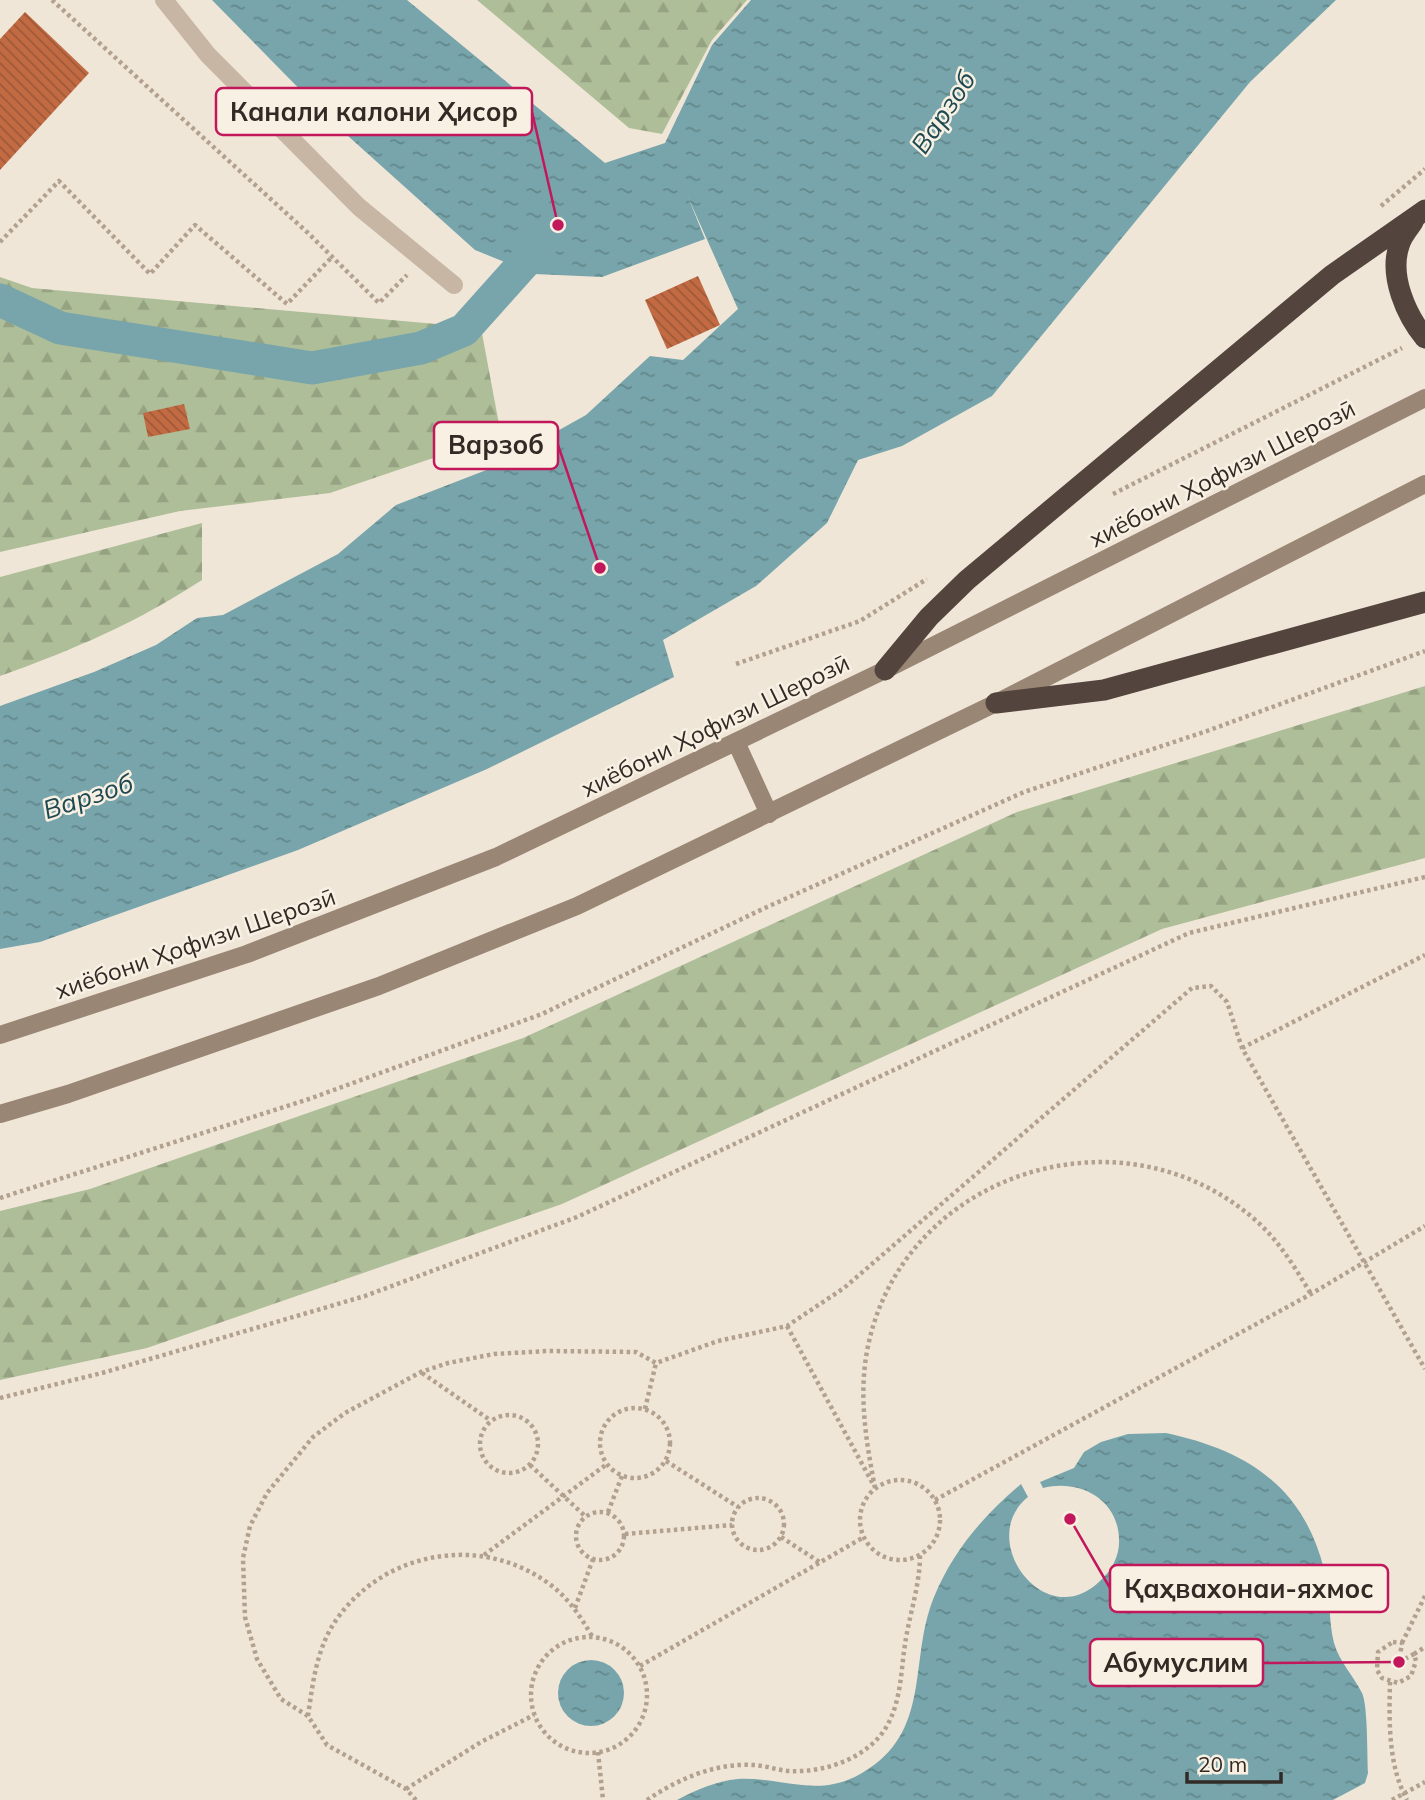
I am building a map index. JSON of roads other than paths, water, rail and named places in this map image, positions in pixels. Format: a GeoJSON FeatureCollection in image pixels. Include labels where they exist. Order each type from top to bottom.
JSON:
{"type":"FeatureCollection","features":[{"type":"Feature","properties":{"kind":"highway"},"geometry":{"type":"LineString","coordinates":[[1420,214],[1399,245],[1396,263],[1405,303],[1425,338]]}},
{"type":"Feature","properties":{"kind":"highway"},"geometry":{"type":"LineString","coordinates":[[885,670],[929,617],[976,572],[1332,275],[1420,214]]}},
{"type":"Feature","properties":{"kind":"highway"},"geometry":{"type":"LineString","coordinates":[[996,703],[1104,690],[1425,602]]}},
{"type":"Feature","properties":{"kind":"main road","name":"хиёбони Ҳофизи Шерозӣ"},"geometry":{"type":"LineString","coordinates":[[0,1035],[179,978],[422,887],[533,840],[885,670],[1425,398]]}},
{"type":"Feature","properties":{"kind":"main road"},"geometry":{"type":"LineString","coordinates":[[0,1114],[68,1094],[438,964],[577,906],[996,703],[1425,484]]}},
{"type":"Feature","properties":{"kind":"main road"},"geometry":{"type":"LineString","coordinates":[[736,742],[769,814]]}},
{"type":"Feature","properties":{"kind":"lane"},"geometry":{"type":"LineString","coordinates":[[164,0],[208,55],[349,197],[454,285]]}},
{"type":"Feature","properties":{"kind":"water"},"geometry":{"type":"Polygon","coordinates":[[[212,0],[407,0],[605,163],[665,143],[712,45],[751,0],[1336,0],[1250,82],[992,396],[902,446],[858,460],[827,523],[756,586],[663,640],[674,677],[487,769],[298,850],[40,942],[0,949],[0,706],[94,672],[156,645],[197,618],[223,615],[338,554],[396,505],[489,469],[586,415],[650,356],[683,360],[738,309],[688,197],[705,239],[602,277],[534,274],[475,250],[328,118],[212,0]]]}},
{"type":"Feature","properties":{"kind":"water"},"geometry":{"type":"Polygon","coordinates":[[[1166,1433],[1195,1440],[1246,1462],[1267,1476],[1286,1494],[1302,1515],[1324,1569],[1334,1643],[1364,1699],[1368,1773],[1365,1783],[1333,1800],[677,1800],[706,1786],[738,1779],[816,1786],[846,1781],[862,1773],[884,1756],[900,1737],[915,1693],[926,1621],[934,1597],[950,1564],[970,1535],[1021,1484],[1028,1497],[1014,1515],[1009,1535],[1013,1556],[1023,1575],[1039,1589],[1058,1597],[1079,1595],[1100,1581],[1112,1567],[1119,1545],[1117,1525],[1112,1512],[1094,1495],[1070,1486],[1043,1488],[1040,1482],[1074,1468],[1084,1452],[1101,1442],[1128,1434],[1166,1433]]]}},
{"type":"Feature","properties":{"kind":"water"},"geometry":{"type":"Polygon","coordinates":[[[591,1660],[604,1663],[614,1670],[621,1680],[624,1693],[621,1706],[614,1716],[604,1723],[591,1726],[578,1723],[568,1716],[561,1706],[558,1693],[561,1680],[568,1670],[578,1663],[591,1660]]]}},
{"type":"Feature","properties":{"kind":"waterway"},"geometry":{"type":"LineString","coordinates":[[0,300],[60,328],[312,368],[421,348],[464,330],[549,235]]}},
{"type":"Feature","properties":{"kind":"place","name":"Канали калони Ҳисор"},"geometry":{"type":"Point","coordinates":[558,225]}},
{"type":"Feature","properties":{"kind":"place","name":"Варзоб"},"geometry":{"type":"Point","coordinates":[600,568]}},
{"type":"Feature","properties":{"kind":"place","name":"Қаҳвахонаи-яхмос"},"geometry":{"type":"Point","coordinates":[1070,1519]}},
{"type":"Feature","properties":{"kind":"place","name":"Абумуслим"},"geometry":{"type":"Point","coordinates":[1399,1662]}}]}
